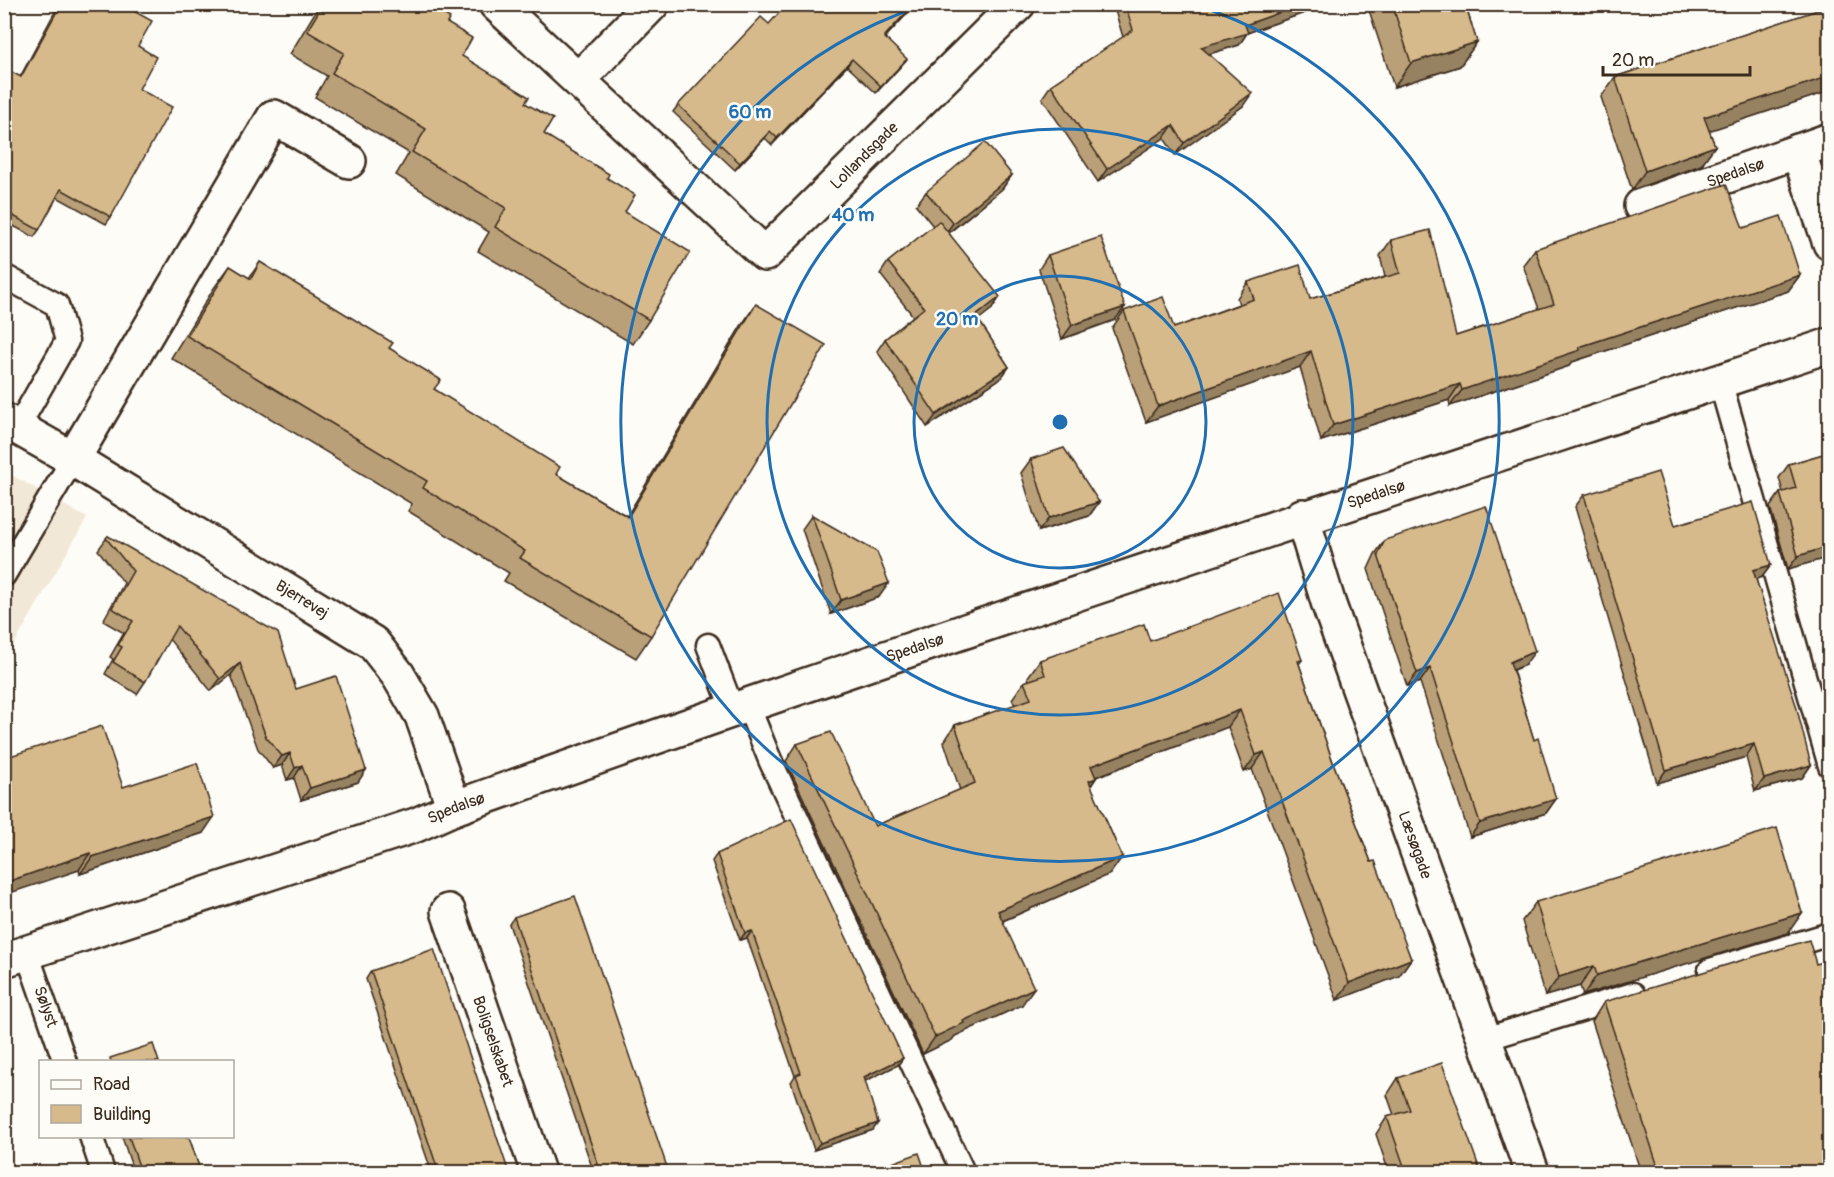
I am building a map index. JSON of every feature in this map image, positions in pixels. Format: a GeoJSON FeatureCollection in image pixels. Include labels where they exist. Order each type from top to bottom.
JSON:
{"type":"FeatureCollection","features":[{"type":"Feature","properties":{"kind":"street","name":"Lollandsgade"},"geometry":{"type":"LineString","coordinates":[[496,4],[765,254],[1018,4]]}},
{"type":"Feature","properties":{"kind":"street"},"geometry":{"type":"LineString","coordinates":[[578,80],[652,4]]}},
{"type":"Feature","properties":{"kind":"street"},"geometry":{"type":"LineString","coordinates":[[73,459],[274,117],[349,161]]}},
{"type":"Feature","properties":{"kind":"street","name":"Spedalsø"},"geometry":{"type":"LineString","coordinates":[[1641,206],[1830,141]]}},
{"type":"Feature","properties":{"kind":"street"},"geometry":{"type":"LineString","coordinates":[[1798,151],[1830,243]]}},
{"type":"Feature","properties":{"kind":"street","name":"Spedalsø"},"geometry":{"type":"LineString","coordinates":[[16,957],[416,825],[454,808],[740,706],[1302,516],[1830,345]]}},
{"type":"Feature","properties":{"kind":"street","name":"Bjerrevej"},"geometry":{"type":"LineString","coordinates":[[11,423],[373,643],[398,675],[422,716],[454,808]]}},
{"type":"Feature","properties":{"kind":"street","name":"Læsøgade"},"geometry":{"type":"LineString","coordinates":[[1302,516],[1329,605],[1532,1173]]}},
{"type":"Feature","properties":{"kind":"street","name":"Boligselskabet"},"geometry":{"type":"LineString","coordinates":[[448,911],[538,1173]]}},
{"type":"Feature","properties":{"kind":"lane"},"geometry":{"type":"LineString","coordinates":[[4,276],[57,305],[67,341],[11,423]]}},
{"type":"Feature","properties":{"kind":"lane"},"geometry":{"type":"LineString","coordinates":[[1720,381],[1830,766]]}},
{"type":"Feature","properties":{"kind":"lane"},"geometry":{"type":"LineString","coordinates":[[4,575],[73,459]]}},
{"type":"Feature","properties":{"kind":"lane"},"geometry":{"type":"LineString","coordinates":[[708,645],[770,760],[963,1173]]}},
{"type":"Feature","properties":{"kind":"lane"},"geometry":{"type":"LineString","coordinates":[[1685,978],[1830,934]]}},
{"type":"Feature","properties":{"kind":"lane","name":"Sølyst"},"geometry":{"type":"LineString","coordinates":[[16,957],[64,1060]]}},
{"type":"Feature","properties":{"kind":"lane"},"geometry":{"type":"LineString","coordinates":[[1485,1039],[1652,988]]}},
{"type":"Feature","properties":{"kind":"lane"},"geometry":{"type":"LineString","coordinates":[[91,1138],[104,1173]]}},
{"type":"Feature","properties":{"kind":"shaded area"},"geometry":{"type":"Polygon","coordinates":[[[5,471],[87,518],[5,660],[5,471]]]}},
{"type":"Feature","properties":{"kind":"building"},"geometry":{"type":"Polygon","coordinates":[[[61,4],[121,4],[152,21],[138,46],[156,57],[139,89],[172,107],[111,217],[61,189],[39,230],[4,211],[4,68],[21,77],[61,4]]]}},
{"type":"Feature","properties":{"kind":"building"},"geometry":{"type":"Polygon","coordinates":[[[323,4],[426,4],[450,18],[447,23],[472,38],[462,56],[529,97],[525,103],[553,119],[544,134],[609,174],[607,178],[635,195],[625,212],[690,252],[649,320],[495,227],[506,208],[412,152],[426,129],[332,73],[344,53],[307,31],[323,4]]]}},
{"type":"Feature","properties":{"kind":"building"},"geometry":{"type":"Polygon","coordinates":[[[787,4],[914,4],[884,37],[907,59],[881,86],[852,59],[777,138],[770,131],[740,163],[678,105],[761,17],[769,24],[787,4]]]}},
{"type":"Feature","properties":{"kind":"building"},"geometry":{"type":"Polygon","coordinates":[[[1125,4],[1303,4],[1245,25],[1248,33],[1201,47],[1252,93],[1184,143],[1173,125],[1107,169],[1051,85],[1133,30],[1125,4]]]}},
{"type":"Feature","properties":{"kind":"building"},"geometry":{"type":"Polygon","coordinates":[[[1392,4],[1465,4],[1477,42],[1411,63],[1392,4]]]}},
{"type":"Feature","properties":{"kind":"building"},"geometry":{"type":"Polygon","coordinates":[[[1830,6],[1830,76],[1704,117],[1715,146],[1645,171],[1615,77],[1830,6]]]}},
{"type":"Feature","properties":{"kind":"building"},"geometry":{"type":"Polygon","coordinates":[[[985,142],[1012,175],[953,223],[926,192],[985,142]]]}},
{"type":"Feature","properties":{"kind":"building"},"geometry":{"type":"Polygon","coordinates":[[[1726,184],[1743,228],[1781,216],[1800,275],[1579,347],[1580,350],[1462,390],[1460,384],[1333,425],[1311,351],[1158,406],[1124,311],[1163,297],[1174,328],[1254,299],[1248,282],[1300,265],[1310,299],[1400,273],[1391,240],[1430,230],[1456,336],[1554,304],[1535,249],[1726,184]]]}},
{"type":"Feature","properties":{"kind":"building"},"geometry":{"type":"Polygon","coordinates":[[[939,221],[1000,297],[976,316],[1009,367],[936,415],[885,339],[924,308],[888,262],[939,221]]]}},
{"type":"Feature","properties":{"kind":"building"},"geometry":{"type":"Polygon","coordinates":[[[1101,237],[1125,307],[1072,325],[1048,255],[1101,237]]]}},
{"type":"Feature","properties":{"kind":"building"},"geometry":{"type":"Polygon","coordinates":[[[260,262],[393,343],[389,348],[441,380],[434,389],[560,467],[556,474],[628,517],[756,304],[826,345],[651,636],[520,558],[525,551],[423,488],[427,481],[187,336],[230,266],[251,279],[260,262]]]}},
{"type":"Feature","properties":{"kind":"building"},"geometry":{"type":"Polygon","coordinates":[[[1064,448],[1099,502],[1049,518],[1031,459],[1064,448]]]}},
{"type":"Feature","properties":{"kind":"building"},"geometry":{"type":"Polygon","coordinates":[[[1830,452],[1830,546],[1798,556],[1780,493],[1796,488],[1789,464],[1830,452]]]}},
{"type":"Feature","properties":{"kind":"building"},"geometry":{"type":"Polygon","coordinates":[[[1658,472],[1675,525],[1753,502],[1771,565],[1753,570],[1796,705],[1811,765],[1764,779],[1754,744],[1666,770],[1584,495],[1658,472]]]}},
{"type":"Feature","properties":{"kind":"building"},"geometry":{"type":"Polygon","coordinates":[[[1486,506],[1535,651],[1510,662],[1534,740],[1538,738],[1556,799],[1480,823],[1430,668],[1417,673],[1378,555],[1385,540],[1486,506]]]}},
{"type":"Feature","properties":{"kind":"building"},"geometry":{"type":"Polygon","coordinates":[[[812,515],[877,552],[889,583],[841,600],[812,515]]]}},
{"type":"Feature","properties":{"kind":"building"},"geometry":{"type":"Polygon","coordinates":[[[108,536],[278,633],[296,689],[336,676],[366,770],[310,788],[302,765],[295,768],[290,753],[282,756],[266,737],[240,663],[220,679],[177,626],[145,682],[113,662],[122,647],[118,645],[133,621],[112,608],[133,571],[106,538],[108,536]]]}},
{"type":"Feature","properties":{"kind":"building"},"geometry":{"type":"Polygon","coordinates":[[[1279,593],[1302,660],[1298,661],[1334,765],[1371,862],[1375,861],[1411,959],[1349,983],[1264,752],[1256,755],[1240,710],[1091,766],[1096,778],[1089,781],[1122,857],[998,911],[1034,988],[963,1021],[964,1023],[935,1037],[797,744],[831,732],[875,826],[975,783],[955,725],[1031,699],[1024,682],[1045,675],[1040,660],[1144,624],[1150,641],[1279,593]]]}},
{"type":"Feature","properties":{"kind":"building"},"geometry":{"type":"Polygon","coordinates":[[[102,726],[123,787],[197,763],[214,817],[92,857],[90,853],[4,883],[4,758],[102,726]]]}},
{"type":"Feature","properties":{"kind":"building"},"geometry":{"type":"Polygon","coordinates":[[[791,819],[903,1058],[864,1077],[878,1123],[820,1143],[796,1075],[801,1073],[752,931],[745,933],[717,854],[791,819]]]}},
{"type":"Feature","properties":{"kind":"building"},"geometry":{"type":"Polygon","coordinates":[[[1777,828],[1802,913],[1597,975],[1594,966],[1559,977],[1536,902],[1777,828]]]}},
{"type":"Feature","properties":{"kind":"building"},"geometry":{"type":"Polygon","coordinates":[[[575,896],[669,1173],[601,1173],[514,917],[575,896]]]}},
{"type":"Feature","properties":{"kind":"building"},"geometry":{"type":"Polygon","coordinates":[[[1809,940],[1816,964],[1830,960],[1830,1173],[1660,1173],[1604,1002],[1809,940]]]}},
{"type":"Feature","properties":{"kind":"building"},"geometry":{"type":"Polygon","coordinates":[[[434,949],[509,1173],[439,1173],[371,971],[434,949]]]}},
{"type":"Feature","properties":{"kind":"building"},"geometry":{"type":"Polygon","coordinates":[[[153,1044],[158,1060],[110,1060],[110,1058],[153,1044]]]}},
{"type":"Feature","properties":{"kind":"building"},"geometry":{"type":"Polygon","coordinates":[[[1442,1063],[1481,1173],[1395,1173],[1405,1169],[1387,1117],[1410,1110],[1398,1078],[1442,1063]]]}},
{"type":"Feature","properties":{"kind":"building"},"geometry":{"type":"Polygon","coordinates":[[[129,1138],[189,1138],[201,1173],[147,1173],[146,1167],[140,1169],[129,1138]]]}},
{"type":"Feature","properties":{"kind":"building"},"geometry":{"type":"Polygon","coordinates":[[[919,1153],[926,1173],[868,1173],[868,1172],[919,1153]]]}}]}
